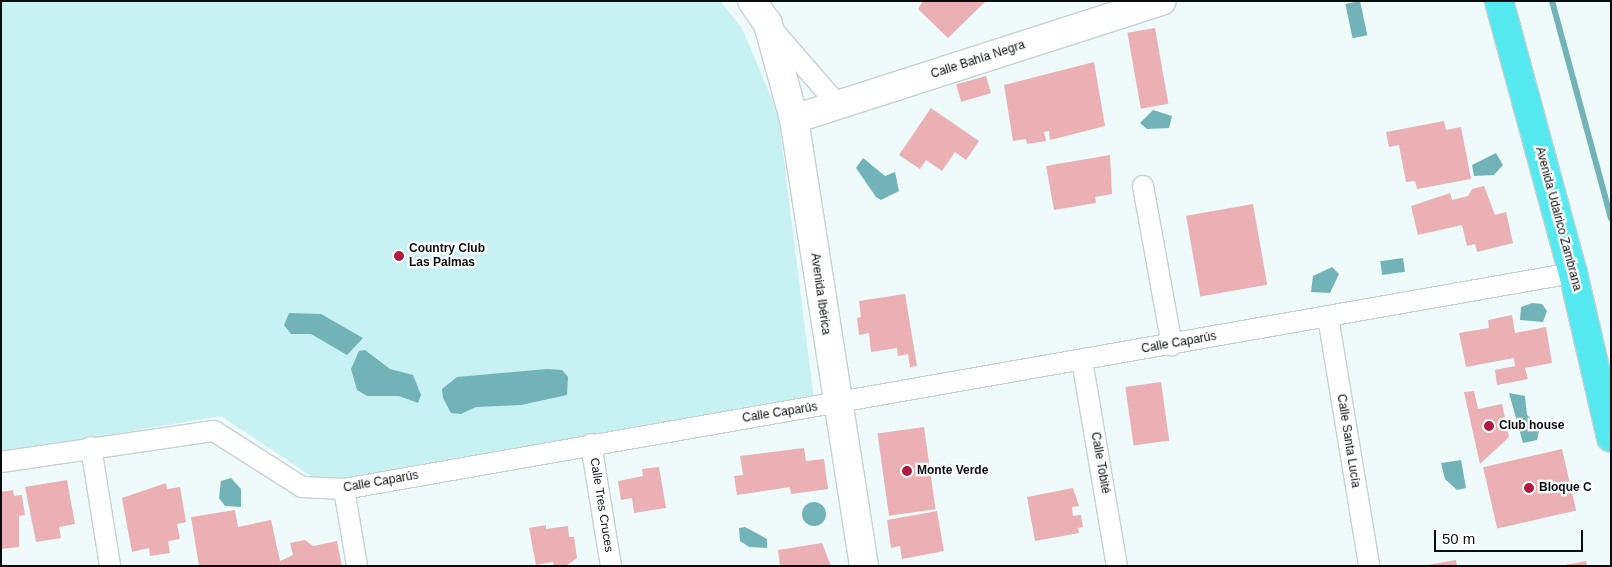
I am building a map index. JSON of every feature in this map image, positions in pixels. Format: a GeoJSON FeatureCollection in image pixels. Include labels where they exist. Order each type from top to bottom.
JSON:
{"type":"FeatureCollection","features":[{"type":"Feature","properties":{"kind":"highway","name":"Avenida Udalrico Zambrana"},"geometry":{"type":"LineString","coordinates":[[1499,1],[1573,273],[1611,438]]}},
{"type":"Feature","properties":{"kind":"street","name":"Calle Bahía Negra"},"geometry":{"type":"LineString","coordinates":[[794,119],[1162,1]]}},
{"type":"Feature","properties":{"kind":"street","name":"Avenida Ibérica"},"geometry":{"type":"LineString","coordinates":[[756,7],[838,105]]}},
{"type":"Feature","properties":{"kind":"street","name":"Avenida Ibérica"},"geometry":{"type":"LineString","coordinates":[[756,7],[794,119],[836,404],[864,566]]}},
{"type":"Feature","properties":{"kind":"street"},"geometry":{"type":"LineString","coordinates":[[1143,186],[1172,345]]}},
{"type":"Feature","properties":{"kind":"street","name":"Calle Caparús"},"geometry":{"type":"LineString","coordinates":[[1,462],[91,447],[214,431],[302,487],[344,489],[591,444],[836,404],[1573,273]]}},
{"type":"Feature","properties":{"kind":"street","name":"Calle Santa Lucía"},"geometry":{"type":"LineString","coordinates":[[1328,317],[1369,566]]}},
{"type":"Feature","properties":{"kind":"street","name":"Calle Tobité"},"geometry":{"type":"LineString","coordinates":[[1082,360],[1118,566]]}},
{"type":"Feature","properties":{"kind":"street","name":"Calle Tres Cruces"},"geometry":{"type":"LineString","coordinates":[[591,444],[611,566]]}},
{"type":"Feature","properties":{"kind":"street"},"geometry":{"type":"LineString","coordinates":[[91,447],[110,566]]}},
{"type":"Feature","properties":{"kind":"street"},"geometry":{"type":"LineString","coordinates":[[344,489],[357,566]]}},
{"type":"Feature","properties":{"kind":"shaded area","name":"Country Club Las Palmas"},"geometry":{"type":"Polygon","coordinates":[[[1,1],[720,1],[742,28],[778,113],[814,400],[323,484],[221,416],[1,453],[1,1]]]}},
{"type":"Feature","properties":{"kind":"shaded area"},"geometry":{"type":"Polygon","coordinates":[[[1360,1],[1367,35],[1353,38],[1345,4],[1360,1]]]}},
{"type":"Feature","properties":{"kind":"shaded area"},"geometry":{"type":"Polygon","coordinates":[[[1153,110],[1172,116],[1169,128],[1147,129],[1140,123],[1153,110]]]}},
{"type":"Feature","properties":{"kind":"shaded area"},"geometry":{"type":"Polygon","coordinates":[[[1496,153],[1503,165],[1494,175],[1474,176],[1472,165],[1496,153]]]}},
{"type":"Feature","properties":{"kind":"shaded area"},"geometry":{"type":"Polygon","coordinates":[[[863,158],[885,176],[895,172],[899,191],[881,200],[876,197],[856,168],[863,158]]]}},
{"type":"Feature","properties":{"kind":"shaded area"},"geometry":{"type":"Polygon","coordinates":[[[1403,258],[1405,272],[1382,275],[1380,261],[1403,258]]]}},
{"type":"Feature","properties":{"kind":"shaded area"},"geometry":{"type":"Polygon","coordinates":[[[1332,267],[1339,274],[1330,293],[1311,292],[1313,276],[1332,267]]]}},
{"type":"Feature","properties":{"kind":"shaded area"},"geometry":{"type":"Polygon","coordinates":[[[1532,303],[1542,304],[1547,311],[1543,322],[1520,320],[1521,307],[1532,303]]]}},
{"type":"Feature","properties":{"kind":"shaded area"},"geometry":{"type":"Polygon","coordinates":[[[289,313],[321,314],[363,338],[347,355],[311,334],[291,334],[284,325],[289,313]]]}},
{"type":"Feature","properties":{"kind":"shaded area"},"geometry":{"type":"Polygon","coordinates":[[[365,350],[390,369],[413,375],[421,395],[418,403],[399,396],[367,396],[357,390],[351,369],[359,351],[365,350]]]}},
{"type":"Feature","properties":{"kind":"shaded area"},"geometry":{"type":"Polygon","coordinates":[[[547,369],[562,370],[568,377],[567,395],[521,405],[476,407],[461,414],[451,413],[443,398],[442,389],[457,377],[547,369]]]}},
{"type":"Feature","properties":{"kind":"shaded area"},"geometry":{"type":"Polygon","coordinates":[[[1509,393],[1525,396],[1527,415],[1540,426],[1537,440],[1523,443],[1509,393]]]}},
{"type":"Feature","properties":{"kind":"shaded area"},"geometry":{"type":"Polygon","coordinates":[[[1461,460],[1466,488],[1457,490],[1445,479],[1441,463],[1461,460]]]}},
{"type":"Feature","properties":{"kind":"shaded area"},"geometry":{"type":"Polygon","coordinates":[[[231,478],[241,489],[241,507],[225,506],[219,498],[221,481],[231,478]]]}},
{"type":"Feature","properties":{"kind":"shaded area"},"geometry":{"type":"Polygon","coordinates":[[[814,502],[822,506],[826,514],[822,522],[814,526],[806,522],[802,514],[806,506],[814,502]]]}},
{"type":"Feature","properties":{"kind":"shaded area"},"geometry":{"type":"Polygon","coordinates":[[[745,527],[767,539],[767,548],[749,547],[740,541],[739,528],[745,527]]]}},
{"type":"Feature","properties":{"kind":"building"},"geometry":{"type":"Polygon","coordinates":[[[923,1],[986,1],[948,38],[918,9],[923,1]]]}},
{"type":"Feature","properties":{"kind":"building"},"geometry":{"type":"Polygon","coordinates":[[[1155,28],[1168,104],[1141,109],[1127,33],[1155,28]]]}},
{"type":"Feature","properties":{"kind":"building"},"geometry":{"type":"Polygon","coordinates":[[[1094,62],[1105,126],[1050,140],[1049,131],[1044,132],[1046,141],[1027,144],[1026,139],[1013,141],[1004,85],[1094,62]]]}},
{"type":"Feature","properties":{"kind":"building"},"geometry":{"type":"Polygon","coordinates":[[[986,76],[991,93],[961,102],[956,85],[986,76]]]}},
{"type":"Feature","properties":{"kind":"building"},"geometry":{"type":"Polygon","coordinates":[[[931,108],[979,141],[966,160],[955,152],[942,171],[926,160],[920,169],[899,155],[931,108]]]}},
{"type":"Feature","properties":{"kind":"building"},"geometry":{"type":"Polygon","coordinates":[[[1444,121],[1446,130],[1461,127],[1471,179],[1417,189],[1415,181],[1406,182],[1399,145],[1389,147],[1386,132],[1444,121]]]}},
{"type":"Feature","properties":{"kind":"building"},"geometry":{"type":"Polygon","coordinates":[[[1110,155],[1112,194],[1095,197],[1096,203],[1054,210],[1046,166],[1110,155]]]}},
{"type":"Feature","properties":{"kind":"building"},"geometry":{"type":"Polygon","coordinates":[[[1484,186],[1495,215],[1506,212],[1513,243],[1477,252],[1475,244],[1467,246],[1462,225],[1418,235],[1411,206],[1450,193],[1452,200],[1468,196],[1472,189],[1484,186]]]}},
{"type":"Feature","properties":{"kind":"building"},"geometry":{"type":"Polygon","coordinates":[[[1253,204],[1267,285],[1200,297],[1186,216],[1253,204]]]}},
{"type":"Feature","properties":{"kind":"building"},"geometry":{"type":"Polygon","coordinates":[[[905,294],[917,366],[910,367],[908,354],[898,356],[897,348],[871,352],[869,333],[859,335],[857,318],[861,317],[859,301],[905,294]]]}},
{"type":"Feature","properties":{"kind":"building"},"geometry":{"type":"Polygon","coordinates":[[[1512,315],[1515,333],[1546,327],[1552,363],[1525,368],[1528,379],[1497,385],[1495,370],[1515,366],[1514,358],[1466,367],[1459,333],[1489,328],[1488,320],[1512,315]]]}},
{"type":"Feature","properties":{"kind":"building"},"geometry":{"type":"Polygon","coordinates":[[[1161,382],[1169,440],[1134,445],[1125,387],[1161,382]]]}},
{"type":"Feature","properties":{"kind":"building","name":"Club house"},"geometry":{"type":"Polygon","coordinates":[[[1474,391],[1478,409],[1502,404],[1509,437],[1480,464],[1464,392],[1474,391]]]}},
{"type":"Feature","properties":{"kind":"building","name":"Monte Verde"},"geometry":{"type":"Polygon","coordinates":[[[924,427],[936,509],[889,516],[877,434],[924,427]]]}},
{"type":"Feature","properties":{"kind":"building"},"geometry":{"type":"Polygon","coordinates":[[[804,448],[806,461],[824,459],[828,489],[791,494],[790,487],[737,495],[734,476],[743,475],[740,456],[804,448]]]}},
{"type":"Feature","properties":{"kind":"building","name":"Bloque C"},"geometry":{"type":"Polygon","coordinates":[[[1562,449],[1576,510],[1497,529],[1483,467],[1562,449]]]}},
{"type":"Feature","properties":{"kind":"building"},"geometry":{"type":"Polygon","coordinates":[[[659,467],[666,508],[634,513],[632,498],[621,500],[618,481],[643,476],[642,469],[659,467]]]}},
{"type":"Feature","properties":{"kind":"building"},"geometry":{"type":"Polygon","coordinates":[[[67,480],[75,524],[59,527],[61,538],[36,542],[25,487],[67,480]]]}},
{"type":"Feature","properties":{"kind":"building"},"geometry":{"type":"Polygon","coordinates":[[[166,483],[167,489],[180,487],[186,522],[177,524],[180,539],[168,541],[170,553],[150,556],[149,548],[132,552],[122,498],[166,483]]]}},
{"type":"Feature","properties":{"kind":"building"},"geometry":{"type":"Polygon","coordinates":[[[1073,488],[1079,506],[1072,507],[1073,516],[1081,515],[1083,527],[1078,528],[1079,533],[1035,541],[1027,497],[1073,488]]]}},
{"type":"Feature","properties":{"kind":"building"},"geometry":{"type":"Polygon","coordinates":[[[13,490],[14,496],[22,495],[25,515],[19,516],[19,547],[1,549],[1,492],[13,490]]]}},
{"type":"Feature","properties":{"kind":"building"},"geometry":{"type":"Polygon","coordinates":[[[235,510],[238,527],[271,520],[280,561],[293,555],[290,543],[305,540],[313,546],[337,541],[342,566],[199,566],[191,517],[235,510]]]}},
{"type":"Feature","properties":{"kind":"building"},"geometry":{"type":"Polygon","coordinates":[[[937,511],[944,551],[902,559],[900,546],[891,548],[887,520],[937,511]]]}},
{"type":"Feature","properties":{"kind":"building"},"geometry":{"type":"Polygon","coordinates":[[[546,525],[546,529],[568,526],[569,537],[574,537],[577,558],[566,566],[554,566],[553,562],[536,565],[529,528],[546,525]]]}},
{"type":"Feature","properties":{"kind":"building"},"geometry":{"type":"Polygon","coordinates":[[[822,543],[831,566],[780,566],[778,550],[822,543]]]}},
{"type":"Feature","properties":{"kind":"building"},"geometry":{"type":"Polygon","coordinates":[[[1456,560],[1457,566],[1428,566],[1428,565],[1456,560]]]}},
{"type":"Feature","properties":{"kind":"building"},"geometry":{"type":"Polygon","coordinates":[[[1586,561],[1587,566],[1565,566],[1565,565],[1586,561]]]}},
{"type":"Feature","properties":{"kind":"waterway"},"geometry":{"type":"LineString","coordinates":[[1552,1],[1611,218]]}},
{"type":"Feature","properties":{"kind":"place","name":"Country Club Las Palmas"},"geometry":{"type":"Point","coordinates":[399,256]}},
{"type":"Feature","properties":{"kind":"place","name":"Club house"},"geometry":{"type":"Point","coordinates":[1489,426]}},
{"type":"Feature","properties":{"kind":"place","name":"Monte Verde"},"geometry":{"type":"Point","coordinates":[907,471]}},
{"type":"Feature","properties":{"kind":"place","name":"Bloque C"},"geometry":{"type":"Point","coordinates":[1529,488]}}]}
